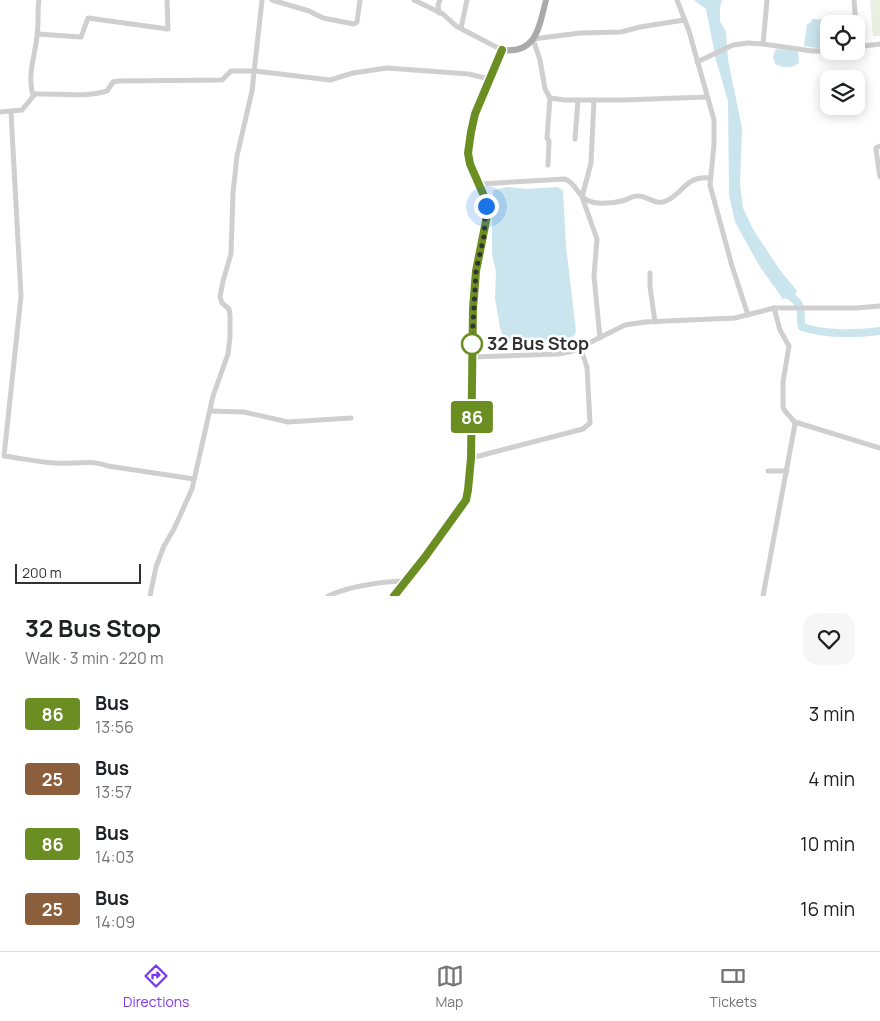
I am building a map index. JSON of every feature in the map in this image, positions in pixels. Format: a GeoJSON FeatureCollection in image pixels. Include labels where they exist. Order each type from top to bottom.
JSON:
{"type":"FeatureCollection","features":[{"type":"Feature","properties":{"kind":"main road"},"geometry":{"type":"LineString","coordinates":[[502,50],[517,50],[533,40],[540,25],[546,0]]}},
{"type":"Feature","properties":{"kind":"street"},"geometry":{"type":"LineString","coordinates":[[33,95],[30,75],[38,34],[39,0]]}},
{"type":"Feature","properties":{"kind":"street"},"geometry":{"type":"LineString","coordinates":[[38,34],[81,37],[88,18],[168,29],[167,0]]}},
{"type":"Feature","properties":{"kind":"street"},"geometry":{"type":"LineString","coordinates":[[150,596],[156,567],[165,542],[174,530],[186,505],[194,479],[213,396],[228,354],[230,312],[222,303],[220,297],[232,254],[233,193],[237,156],[249,108],[255,71],[262,0]]}},
{"type":"Feature","properties":{"kind":"street"},"geometry":{"type":"LineString","coordinates":[[272,0],[309,10],[323,18],[356,24],[360,0]]}},
{"type":"Feature","properties":{"kind":"street"},"geometry":{"type":"LineString","coordinates":[[394,596],[466,500],[468,490],[471,458],[473,309],[476,271],[487,216],[486,201],[470,164],[468,153],[474,121],[502,50],[461,28],[442,14],[414,0]]}},
{"type":"Feature","properties":{"kind":"street"},"geometry":{"type":"LineString","coordinates":[[438,12],[440,0]]}},
{"type":"Feature","properties":{"kind":"street"},"geometry":{"type":"LineString","coordinates":[[461,28],[467,0]]}},
{"type":"Feature","properties":{"kind":"street"},"geometry":{"type":"LineString","coordinates":[[676,0],[694,48],[714,120],[710,185],[748,315]]}},
{"type":"Feature","properties":{"kind":"street"},"geometry":{"type":"LineString","coordinates":[[763,44],[767,0]]}},
{"type":"Feature","properties":{"kind":"street"},"geometry":{"type":"LineString","coordinates":[[854,0],[855,15]]}},
{"type":"Feature","properties":{"kind":"street"},"geometry":{"type":"LineString","coordinates":[[548,165],[550,98],[545,89],[540,60],[533,40],[580,33],[621,32],[684,20]]}},
{"type":"Feature","properties":{"kind":"street"},"geometry":{"type":"LineString","coordinates":[[697,62],[733,45],[763,44],[820,51]]}},
{"type":"Feature","properties":{"kind":"street"},"geometry":{"type":"LineString","coordinates":[[865,46],[880,44]]}},
{"type":"Feature","properties":{"kind":"street"},"geometry":{"type":"LineString","coordinates":[[33,95],[95,93],[107,91],[113,82],[119,81],[222,80],[231,71],[255,71],[330,80],[387,68],[469,74],[489,79]]}},
{"type":"Feature","properties":{"kind":"street"},"geometry":{"type":"LineString","coordinates":[[0,112],[22,110],[33,95]]}},
{"type":"Feature","properties":{"kind":"street"},"geometry":{"type":"LineString","coordinates":[[550,98],[594,100],[707,97]]}},
{"type":"Feature","properties":{"kind":"street"},"geometry":{"type":"LineString","coordinates":[[575,139],[578,100]]}},
{"type":"Feature","properties":{"kind":"street"},"geometry":{"type":"LineString","coordinates":[[582,197],[591,163],[594,100]]}},
{"type":"Feature","properties":{"kind":"street"},"geometry":{"type":"LineString","coordinates":[[11,112],[21,296],[2,456],[54,463],[74,464],[95,461],[108,466],[194,479]]}},
{"type":"Feature","properties":{"kind":"street"},"geometry":{"type":"LineString","coordinates":[[880,146],[876,150],[880,177]]}},
{"type":"Feature","properties":{"kind":"street"},"geometry":{"type":"LineString","coordinates":[[582,197],[590,202],[609,202],[638,196],[661,203],[668,200],[696,178],[710,178]]}},
{"type":"Feature","properties":{"kind":"street"},"geometry":{"type":"LineString","coordinates":[[480,184],[565,179],[570,182],[582,197],[598,239],[594,276],[600,338]]}},
{"type":"Feature","properties":{"kind":"street"},"geometry":{"type":"LineString","coordinates":[[650,273],[655,322]]}},
{"type":"Feature","properties":{"kind":"street"},"geometry":{"type":"LineString","coordinates":[[472,356],[546,355],[573,351],[625,326],[655,322],[735,318],[776,308],[880,306]]}},
{"type":"Feature","properties":{"kind":"street"},"geometry":{"type":"LineString","coordinates":[[776,308],[780,330],[789,346],[783,382],[784,411],[795,422],[880,448]]}},
{"type":"Feature","properties":{"kind":"street"},"geometry":{"type":"LineString","coordinates":[[471,458],[583,429],[589,425],[589,378],[580,347]]}},
{"type":"Feature","properties":{"kind":"street"},"geometry":{"type":"LineString","coordinates":[[210,411],[244,412],[288,422],[351,418]]}},
{"type":"Feature","properties":{"kind":"street"},"geometry":{"type":"LineString","coordinates":[[763,596],[795,422]]}},
{"type":"Feature","properties":{"kind":"street"},"geometry":{"type":"LineString","coordinates":[[768,471],[787,471]]}},
{"type":"Feature","properties":{"kind":"street"},"geometry":{"type":"LineString","coordinates":[[328,596],[338,591],[368,584],[405,581]]}},
{"type":"Feature","properties":{"kind":"shaded area"},"geometry":{"type":"Polygon","coordinates":[[[870,0],[880,0],[880,36],[873,36],[870,0]]]}},
{"type":"Feature","properties":{"kind":"water"},"geometry":{"type":"Polygon","coordinates":[[[694,0],[722,0],[720,21],[726,32],[728,60],[742,128],[740,184],[743,208],[754,231],[780,270],[797,291],[790,298],[783,299],[760,267],[735,222],[729,195],[728,101],[716,60],[706,9],[694,0]]]}},
{"type":"Feature","properties":{"kind":"water"},"geometry":{"type":"Polygon","coordinates":[[[812,19],[820,19],[820,49],[804,46],[807,24],[812,19]]]}},
{"type":"Feature","properties":{"kind":"water"},"geometry":{"type":"Polygon","coordinates":[[[776,49],[798,51],[799,63],[787,67],[775,64],[773,57],[776,49]]]}},
{"type":"Feature","properties":{"kind":"water"},"geometry":{"type":"Polygon","coordinates":[[[507,187],[527,189],[558,187],[563,191],[566,246],[576,331],[574,336],[523,344],[507,342],[504,339],[500,328],[495,298],[496,272],[492,254],[492,199],[494,190],[507,187]]]}},
{"type":"Feature","properties":{"kind":"waterway"},"geometry":{"type":"LineString","coordinates":[[784,289],[799,305],[802,327],[841,333],[880,331]]}},
{"type":"Feature","properties":{"kind":"bus line","name":"86"},"geometry":{"type":"LineString","coordinates":[[394,596],[466,500],[468,490],[471,458],[473,309],[477,261],[487,216],[484,196],[470,164],[468,153],[475,114],[502,50]]}},
{"type":"Feature","properties":{"kind":"place","name":"32 Bus Stop"},"geometry":{"type":"Point","coordinates":[472,344]}},
{"type":"Feature","properties":{"kind":"route"},"geometry":{"type":"LineString","coordinates":[[472,344],[477,261],[484,236],[487,216],[486,206]]}}]}
